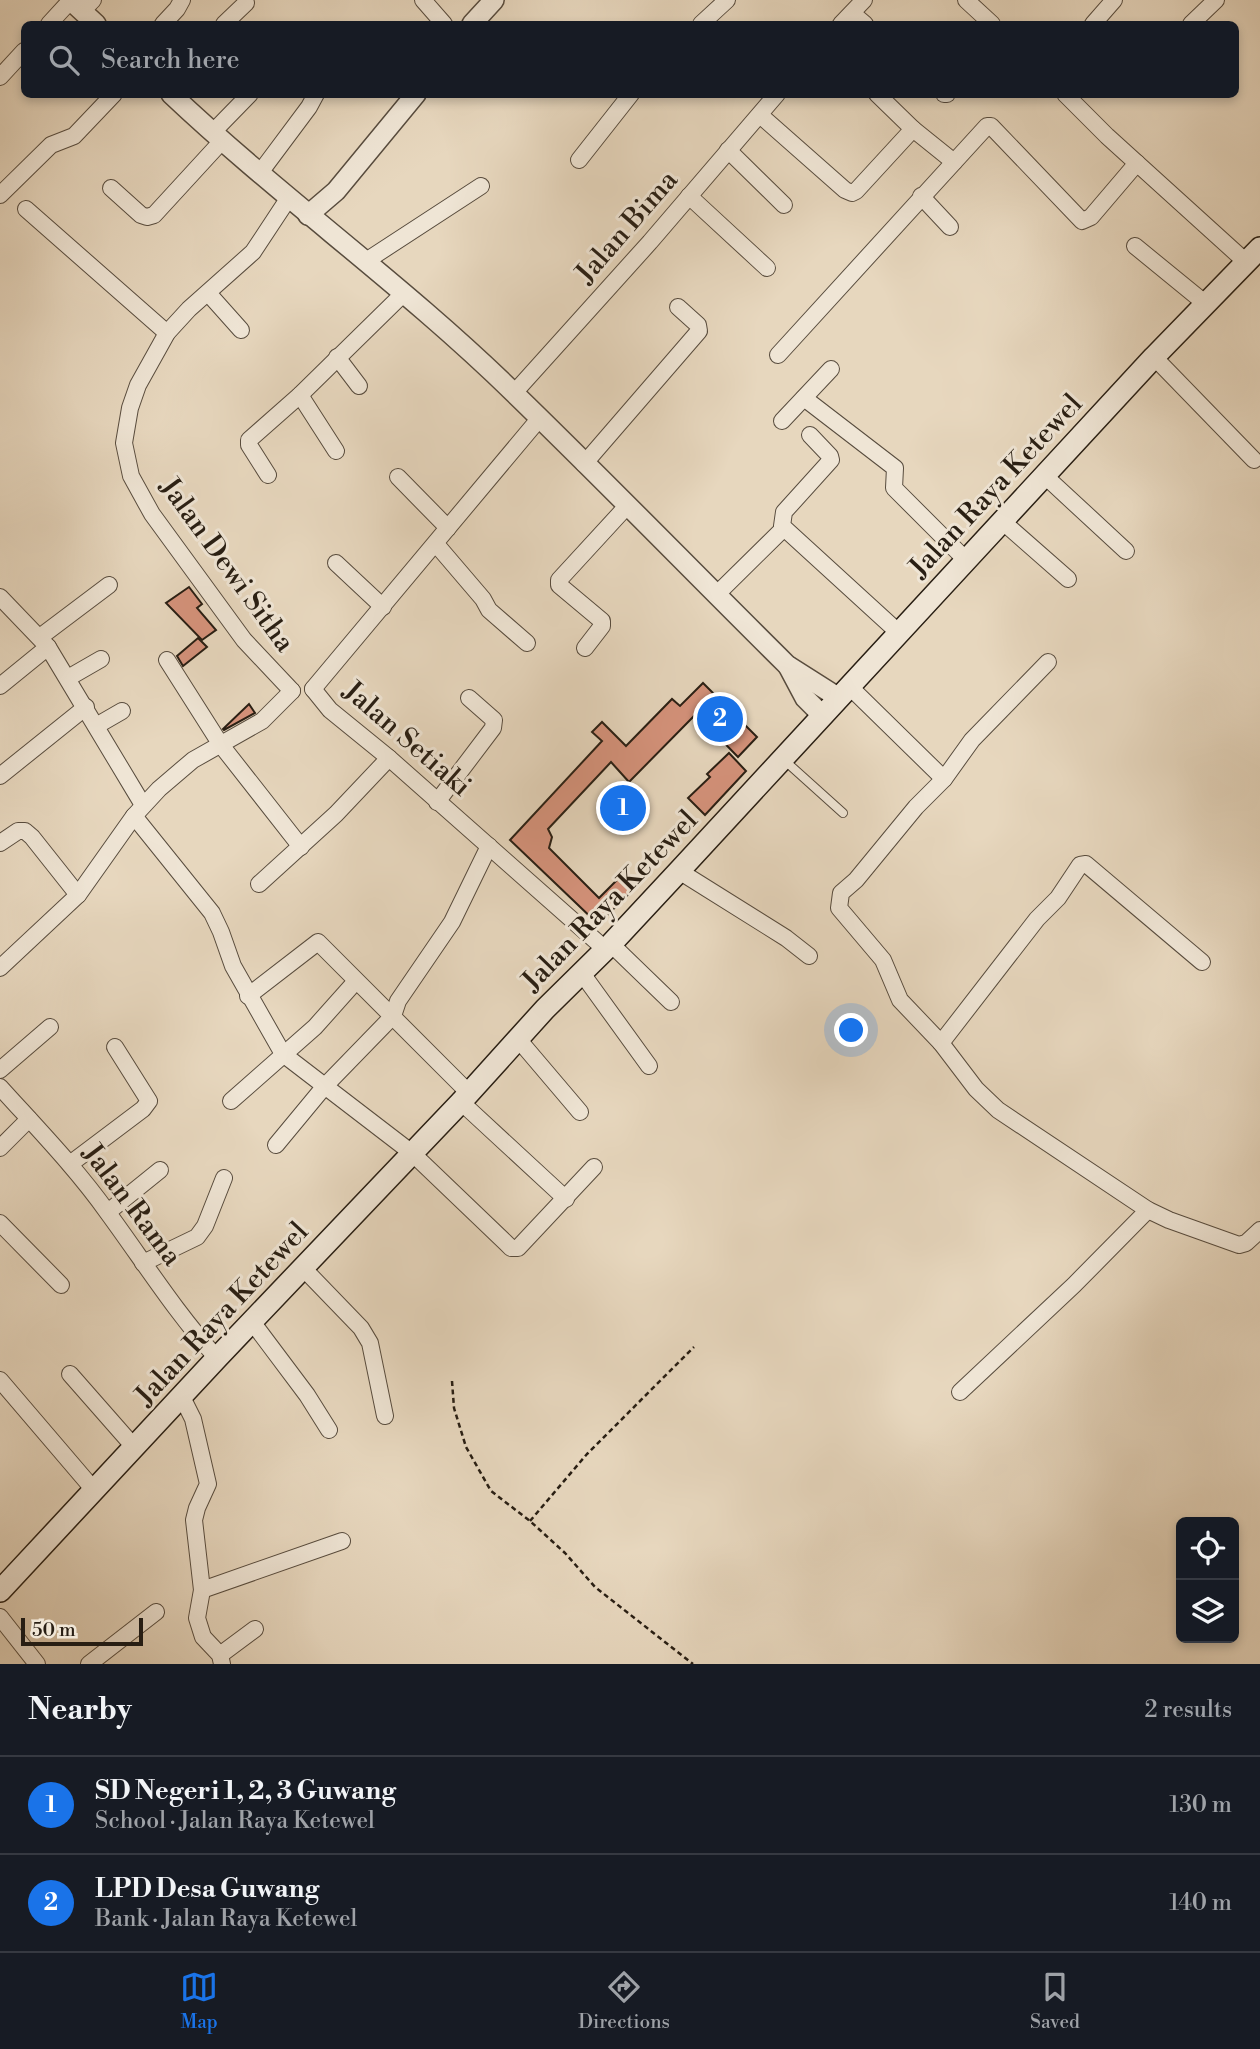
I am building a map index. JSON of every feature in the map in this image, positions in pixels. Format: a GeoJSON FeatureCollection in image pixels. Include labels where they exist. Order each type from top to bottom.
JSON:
{"type":"FeatureCollection","features":[{"type":"Feature","properties":{"kind":"main road","name":"Jalan Raya Ketewel"},"geometry":{"type":"LineString","coordinates":[[0,1591],[679,871],[1154,357],[1256,252]]}},
{"type":"Feature","properties":{"kind":"street"},"geometry":{"type":"LineString","coordinates":[[166,21],[182,0]]}},
{"type":"Feature","properties":{"kind":"street"},"geometry":{"type":"LineString","coordinates":[[423,0],[441,21]]}},
{"type":"Feature","properties":{"kind":"street"},"geometry":{"type":"LineString","coordinates":[[476,21],[494,0]]}},
{"type":"Feature","properties":{"kind":"street"},"geometry":{"type":"LineString","coordinates":[[704,21],[727,0]]}},
{"type":"Feature","properties":{"kind":"street"},"geometry":{"type":"LineString","coordinates":[[846,19],[864,0]]}},
{"type":"Feature","properties":{"kind":"street"},"geometry":{"type":"LineString","coordinates":[[966,0],[989,21]]}},
{"type":"Feature","properties":{"kind":"street"},"geometry":{"type":"LineString","coordinates":[[1096,21],[1114,0]]}},
{"type":"Feature","properties":{"kind":"street"},"geometry":{"type":"LineString","coordinates":[[1194,21],[1216,0]]}},
{"type":"Feature","properties":{"kind":"street"},"geometry":{"type":"LineString","coordinates":[[53,21],[79,3],[94,21]]}},
{"type":"Feature","properties":{"kind":"street"},"geometry":{"type":"LineString","coordinates":[[227,21],[246,3]]}},
{"type":"Feature","properties":{"kind":"street"},"geometry":{"type":"LineString","coordinates":[[0,77],[21,54]]}},
{"type":"Feature","properties":{"kind":"street"},"geometry":{"type":"LineString","coordinates":[[0,195],[51,145],[74,136],[110,98]]}},
{"type":"Feature","properties":{"kind":"street"},"geometry":{"type":"LineString","coordinates":[[175,98],[217,138],[366,261],[514,393],[788,666],[805,698],[823,716]]}},
{"type":"Feature","properties":{"kind":"street"},"geometry":{"type":"LineString","coordinates":[[111,188],[141,215],[154,215],[247,98]]}},
{"type":"Feature","properties":{"kind":"street"},"geometry":{"type":"LineString","coordinates":[[259,174],[314,98]]}},
{"type":"Feature","properties":{"kind":"street"},"geometry":{"type":"LineString","coordinates":[[308,215],[336,191],[413,98]]}},
{"type":"Feature","properties":{"kind":"street"},"geometry":{"type":"LineString","coordinates":[[579,160],[628,98]]}},
{"type":"Feature","properties":{"kind":"street","name":"Jalan Bima"},"geometry":{"type":"LineString","coordinates":[[514,393],[775,98]]}},
{"type":"Feature","properties":{"kind":"street"},"geometry":{"type":"LineString","coordinates":[[881,98],[913,129],[954,162]]}},
{"type":"Feature","properties":{"kind":"street"},"geometry":{"type":"LineString","coordinates":[[1069,98],[1137,163],[1256,252]]}},
{"type":"Feature","properties":{"kind":"street"},"geometry":{"type":"LineString","coordinates":[[760,115],[845,190],[852,193],[913,129]]}},
{"type":"Feature","properties":{"kind":"street"},"geometry":{"type":"LineString","coordinates":[[778,355],[984,128],[991,127],[1078,219],[1085,221],[1137,163]]}},
{"type":"Feature","properties":{"kind":"street"},"geometry":{"type":"LineString","coordinates":[[728,150],[784,205]]}},
{"type":"Feature","properties":{"kind":"street"},"geometry":{"type":"LineString","coordinates":[[366,261],[481,186]]}},
{"type":"Feature","properties":{"kind":"street"},"geometry":{"type":"LineString","coordinates":[[328,230],[336,191]]}},
{"type":"Feature","properties":{"kind":"street"},"geometry":{"type":"LineString","coordinates":[[921,196],[950,227]]}},
{"type":"Feature","properties":{"kind":"street"},"geometry":{"type":"LineString","coordinates":[[689,197],[767,268]]}},
{"type":"Feature","properties":{"kind":"street","name":"Jalan Dewi Sitha"},"geometry":{"type":"LineString","coordinates":[[0,968],[78,895],[138,811],[180,770],[262,721],[292,691],[244,640],[152,514],[131,475],[124,443],[130,408],[138,385],[167,333],[253,252],[288,199]]}},
{"type":"Feature","properties":{"kind":"street"},"geometry":{"type":"LineString","coordinates":[[26,209],[167,333]]}},
{"type":"Feature","properties":{"kind":"street"},"geometry":{"type":"LineString","coordinates":[[1135,246],[1206,304]]}},
{"type":"Feature","properties":{"kind":"street"},"geometry":{"type":"LineString","coordinates":[[208,293],[241,330]]}},
{"type":"Feature","properties":{"kind":"street"},"geometry":{"type":"LineString","coordinates":[[268,475],[249,442],[403,294]]}},
{"type":"Feature","properties":{"kind":"street"},"geometry":{"type":"LineString","coordinates":[[584,464],[698,331],[698,326],[678,307]]}},
{"type":"Feature","properties":{"kind":"street"},"geometry":{"type":"LineString","coordinates":[[337,357],[359,386]]}},
{"type":"Feature","properties":{"kind":"street"},"geometry":{"type":"LineString","coordinates":[[1154,357],[1254,460]]}},
{"type":"Feature","properties":{"kind":"street"},"geometry":{"type":"LineString","coordinates":[[782,421],[831,369]]}},
{"type":"Feature","properties":{"kind":"street"},"geometry":{"type":"LineString","coordinates":[[300,395],[336,451]]}},
{"type":"Feature","properties":{"kind":"street"},"geometry":{"type":"LineString","coordinates":[[804,398],[895,468],[894,488],[966,560]]}},
{"type":"Feature","properties":{"kind":"street","name":"Jalan Setiaki"},"geometry":{"type":"LineString","coordinates":[[539,419],[313,689],[330,709],[436,802],[671,1002]]}},
{"type":"Feature","properties":{"kind":"street"},"geometry":{"type":"LineString","coordinates":[[810,435],[831,460],[784,512],[783,529],[898,632]]}},
{"type":"Feature","properties":{"kind":"street"},"geometry":{"type":"LineString","coordinates":[[1045,476],[1126,551]]}},
{"type":"Feature","properties":{"kind":"street"},"geometry":{"type":"LineString","coordinates":[[398,477],[447,528]]}},
{"type":"Feature","properties":{"kind":"street"},"geometry":{"type":"LineString","coordinates":[[585,648],[602,626],[602,621],[559,585],[559,580],[627,506]]}},
{"type":"Feature","properties":{"kind":"street"},"geometry":{"type":"LineString","coordinates":[[1002,522],[1068,579]]}},
{"type":"Feature","properties":{"kind":"street"},"geometry":{"type":"LineString","coordinates":[[716,595],[783,529]]}},
{"type":"Feature","properties":{"kind":"street"},"geometry":{"type":"LineString","coordinates":[[436,544],[479,594],[489,610],[527,643]]}},
{"type":"Feature","properties":{"kind":"street"},"geometry":{"type":"LineString","coordinates":[[336,563],[383,607]]}},
{"type":"Feature","properties":{"kind":"street"},"geometry":{"type":"LineString","coordinates":[[0,687],[44,642],[109,584]]}},
{"type":"Feature","properties":{"kind":"street"},"geometry":{"type":"LineString","coordinates":[[0,597],[44,642],[86,707],[138,811],[212,913],[233,967],[283,1054],[412,1153],[511,1248],[517,1248],[594,1167]]}},
{"type":"Feature","properties":{"kind":"street"},"geometry":{"type":"LineString","coordinates":[[68,678],[101,659]]}},
{"type":"Feature","properties":{"kind":"street"},"geometry":{"type":"LineString","coordinates":[[167,660],[221,745],[301,847]]}},
{"type":"Feature","properties":{"kind":"street"},"geometry":{"type":"LineString","coordinates":[[1048,662],[972,740],[944,779],[916,807],[856,880],[841,893],[839,908],[883,960],[900,1000],[941,1043],[976,1089],[998,1110],[1129,1199],[1169,1220],[1239,1245],[1246,1243],[1260,1230]]}},
{"type":"Feature","properties":{"kind":"street"},"geometry":{"type":"LineString","coordinates":[[788,666],[845,693],[944,779]]}},
{"type":"Feature","properties":{"kind":"street"},"geometry":{"type":"LineString","coordinates":[[292,691],[313,689]]}},
{"type":"Feature","properties":{"kind":"street"},"geometry":{"type":"LineString","coordinates":[[436,802],[493,729],[494,720],[469,698]]}},
{"type":"Feature","properties":{"kind":"street"},"geometry":{"type":"LineString","coordinates":[[0,776],[86,707]]}},
{"type":"Feature","properties":{"kind":"street"},"geometry":{"type":"LineString","coordinates":[[96,726],[122,711]]}},
{"type":"Feature","properties":{"kind":"street"},"geometry":{"type":"LineString","coordinates":[[259,884],[301,847],[389,758]]}},
{"type":"Feature","properties":{"kind":"street"},"geometry":{"type":"LineString","coordinates":[[0,843],[18,831],[25,831],[78,895]]}},
{"type":"Feature","properties":{"kind":"street"},"geometry":{"type":"LineString","coordinates":[[276,1145],[324,1087],[393,1016],[398,1001],[452,922],[489,846]]}},
{"type":"Feature","properties":{"kind":"street"},"geometry":{"type":"LineString","coordinates":[[941,1043],[1037,919],[1058,898],[1080,865],[1086,864],[1202,962]]}},
{"type":"Feature","properties":{"kind":"street"},"geometry":{"type":"LineString","coordinates":[[679,871],[809,956]]}},
{"type":"Feature","properties":{"kind":"street"},"geometry":{"type":"LineString","coordinates":[[248,996],[316,942],[393,1016],[465,1097],[566,1199]]}},
{"type":"Feature","properties":{"kind":"street"},"geometry":{"type":"LineString","coordinates":[[581,972],[649,1066]]}},
{"type":"Feature","properties":{"kind":"street"},"geometry":{"type":"LineString","coordinates":[[231,1101],[315,1027],[356,981]]}},
{"type":"Feature","properties":{"kind":"street"},"geometry":{"type":"LineString","coordinates":[[0,1070],[50,1027]]}},
{"type":"Feature","properties":{"kind":"street"},"geometry":{"type":"LineString","coordinates":[[518,1039],[580,1112]]}},
{"type":"Feature","properties":{"kind":"street"},"geometry":{"type":"LineString","coordinates":[[70,1164],[143,1109],[149,1101],[115,1047]]}},
{"type":"Feature","properties":{"kind":"street","name":"Jalan Rama"},"geometry":{"type":"LineString","coordinates":[[0,1087],[70,1164],[108,1212],[196,1336],[217,1358]]}},
{"type":"Feature","properties":{"kind":"street"},"geometry":{"type":"LineString","coordinates":[[0,1148],[29,1119]]}},
{"type":"Feature","properties":{"kind":"street"},"geometry":{"type":"LineString","coordinates":[[108,1212],[160,1170]]}},
{"type":"Feature","properties":{"kind":"street"},"geometry":{"type":"LineString","coordinates":[[143,1263],[197,1237],[205,1226],[224,1178]]}},
{"type":"Feature","properties":{"kind":"street"},"geometry":{"type":"LineString","coordinates":[[960,1392],[1074,1285],[1148,1210]]}},
{"type":"Feature","properties":{"kind":"street"},"geometry":{"type":"LineString","coordinates":[[0,1223],[61,1285]]}},
{"type":"Feature","properties":{"kind":"street"},"geometry":{"type":"LineString","coordinates":[[304,1269],[360,1328],[370,1343],[385,1416]]}},
{"type":"Feature","properties":{"kind":"street"},"geometry":{"type":"LineString","coordinates":[[253,1323],[307,1395],[329,1430]]}},
{"type":"Feature","properties":{"kind":"street"},"geometry":{"type":"LineString","coordinates":[[70,1374],[135,1448]]}},
{"type":"Feature","properties":{"kind":"street"},"geometry":{"type":"LineString","coordinates":[[0,1380],[94,1490]]}},
{"type":"Feature","properties":{"kind":"street"},"geometry":{"type":"LineString","coordinates":[[182,1397],[193,1419],[208,1484],[194,1520],[202,1590],[197,1618],[199,1628],[221,1659],[255,1629]]}},
{"type":"Feature","properties":{"kind":"street"},"geometry":{"type":"LineString","coordinates":[[202,1590],[342,1541]]}},
{"type":"Feature","properties":{"kind":"street"},"geometry":{"type":"LineString","coordinates":[[89,1664],[156,1612]]}},
{"type":"Feature","properties":{"kind":"street"},"geometry":{"type":"LineString","coordinates":[[0,1616],[37,1664]]}},
{"type":"Feature","properties":{"kind":"lane"},"geometry":{"type":"LineString","coordinates":[[783,759],[843,813]]}},
{"type":"Feature","properties":{"kind":"path"},"geometry":{"type":"LineString","coordinates":[[530,1521],[587,1454],[694,1346]]}},
{"type":"Feature","properties":{"kind":"path"},"geometry":{"type":"LineString","coordinates":[[452,1381],[454,1408],[466,1447],[491,1491],[565,1553],[595,1587],[693,1664]]}},
{"type":"Feature","properties":{"kind":"building"},"geometry":{"type":"Polygon","coordinates":[[[189,587],[202,604],[197,608],[216,630],[202,640],[166,603],[189,587]]]}},
{"type":"Feature","properties":{"kind":"building"},"geometry":{"type":"Polygon","coordinates":[[[198,638],[207,647],[183,666],[177,656],[198,638]]]}},
{"type":"Feature","properties":{"kind":"building"},"geometry":{"type":"Polygon","coordinates":[[[703,683],[757,737],[738,757],[696,714],[629,782],[611,762],[548,829],[552,837],[549,848],[599,898],[625,872],[638,885],[598,924],[510,840],[602,741],[592,732],[602,722],[626,746],[672,699],[680,706],[703,683]]]}},
{"type":"Feature","properties":{"kind":"building"},"geometry":{"type":"Polygon","coordinates":[[[249,704],[255,713],[223,729],[249,704]]]}},
{"type":"Feature","properties":{"kind":"building"},"geometry":{"type":"Polygon","coordinates":[[[729,753],[746,771],[705,815],[688,798],[710,777],[707,774],[729,753]]]}},
{"type":"Feature","properties":{"kind":"place","name":"LPD Desa Guwang"},"geometry":{"type":"Point","coordinates":[720,719]}},
{"type":"Feature","properties":{"kind":"place","name":"SD Negeri 1, 2, 3 Guwang"},"geometry":{"type":"Point","coordinates":[623,808]}}]}
